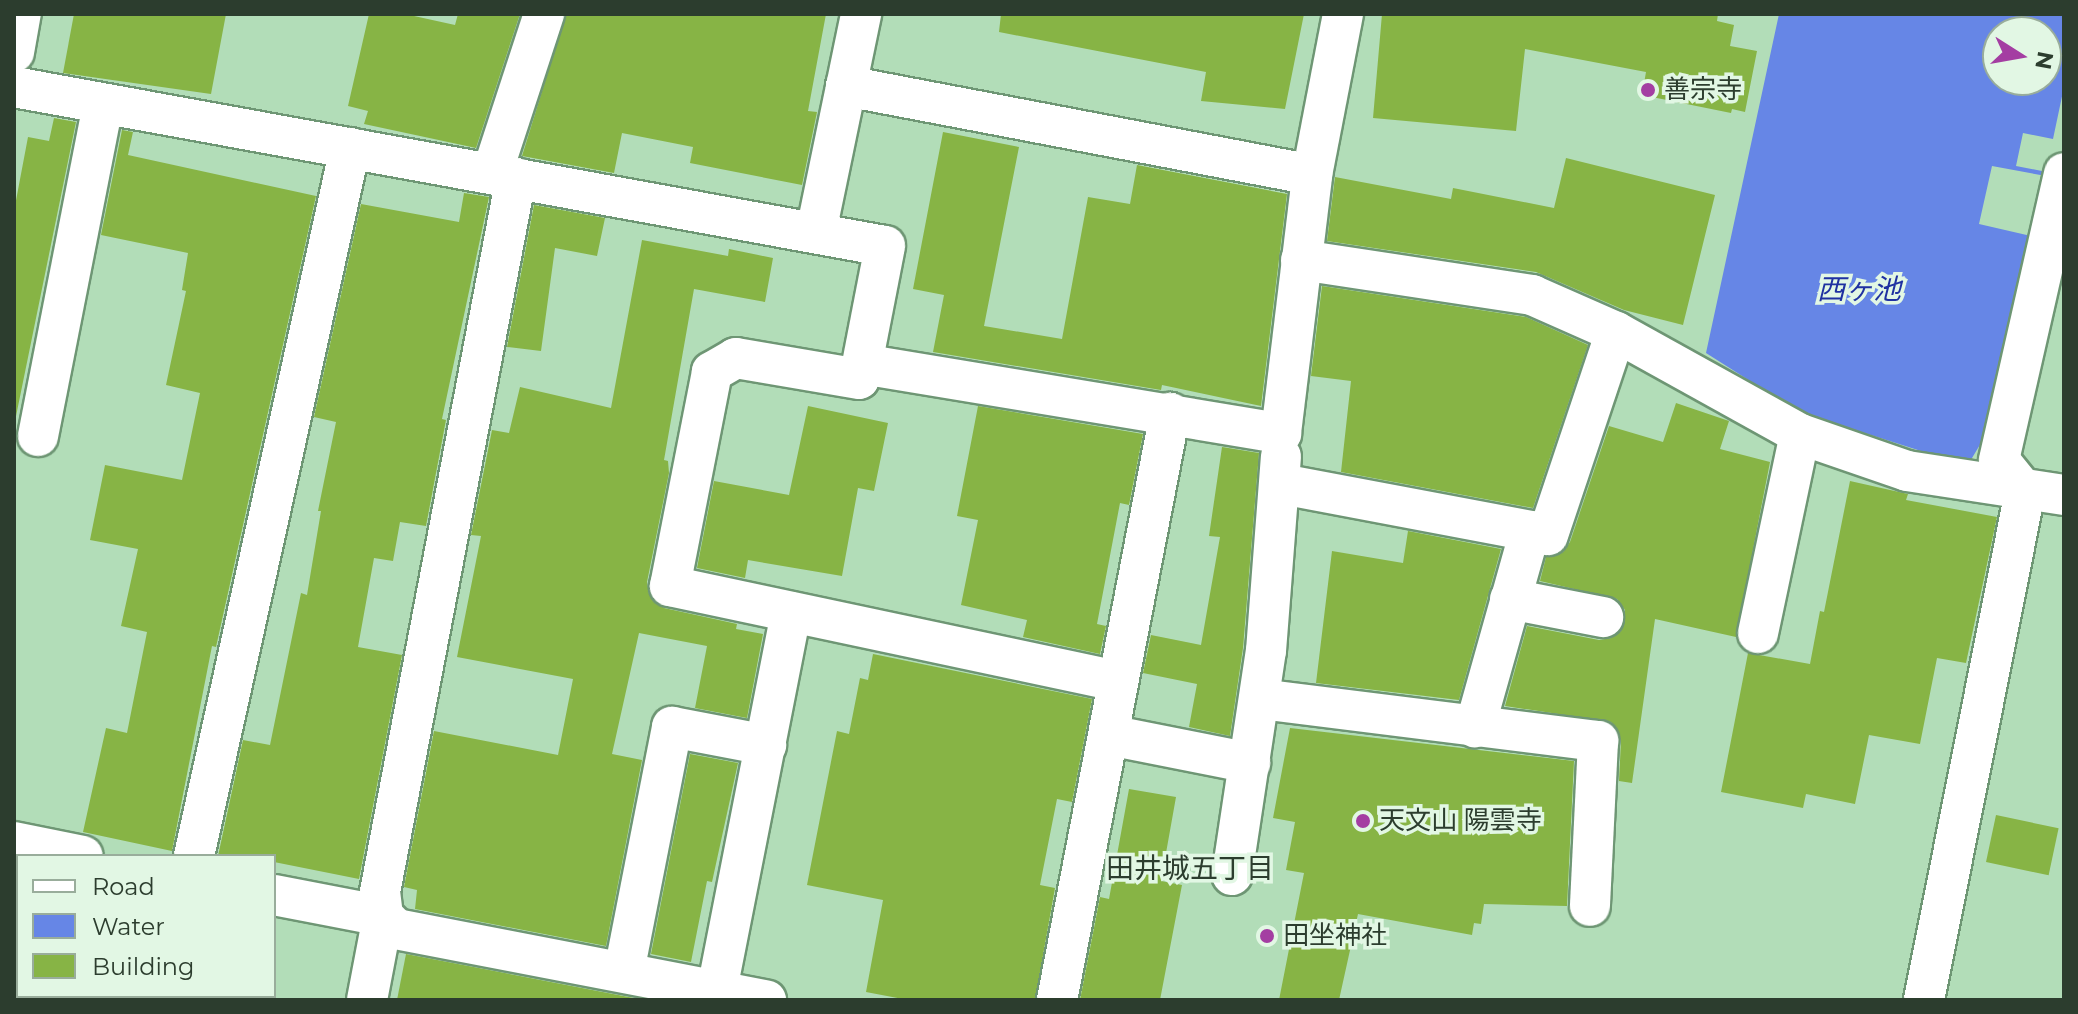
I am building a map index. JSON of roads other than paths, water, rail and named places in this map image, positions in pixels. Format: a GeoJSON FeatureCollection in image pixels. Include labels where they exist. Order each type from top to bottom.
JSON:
{"type":"FeatureCollection","features":[{"type":"Feature","properties":{"kind":"street"},"geometry":{"type":"LineString","coordinates":[[14,52],[21,14]]}},
{"type":"Feature","properties":{"kind":"street"},"geometry":{"type":"LineString","coordinates":[[367,1000],[383,916],[380,892],[504,175],[544,14]]}},
{"type":"Feature","properties":{"kind":"street"},"geometry":{"type":"LineString","coordinates":[[816,232],[861,14]]}},
{"type":"Feature","properties":{"kind":"street"},"geometry":{"type":"LineString","coordinates":[[1232,875],[1260,699],[1282,484],[1281,433],[1301,260],[1312,175],[1343,14]]}},
{"type":"Feature","properties":{"kind":"street"},"geometry":{"type":"LineString","coordinates":[[846,86],[1312,175]]}},
{"type":"Feature","properties":{"kind":"street"},"geometry":{"type":"LineString","coordinates":[[14,87],[885,246],[859,379],[736,358],[712,372],[670,586],[1118,681]]}},
{"type":"Feature","properties":{"kind":"street"},"geometry":{"type":"LineString","coordinates":[[38,436],[103,105]]}},
{"type":"Feature","properties":{"kind":"street"},"geometry":{"type":"LineString","coordinates":[[194,854],[350,148]]}},
{"type":"Feature","properties":{"kind":"street"},"geometry":{"type":"LineString","coordinates":[[2045,493],[1999,460],[2064,173]]}},
{"type":"Feature","properties":{"kind":"street"},"geometry":{"type":"LineString","coordinates":[[1301,260],[1532,295],[1616,332],[1800,434],[1907,471],[2045,493]]}},
{"type":"Feature","properties":{"kind":"street"},"geometry":{"type":"LineString","coordinates":[[1282,484],[1548,535],[1616,332]]}},
{"type":"Feature","properties":{"kind":"street"},"geometry":{"type":"LineString","coordinates":[[862,364],[1281,433]]}},
{"type":"Feature","properties":{"kind":"street"},"geometry":{"type":"LineString","coordinates":[[1057,1000],[1170,413]]}},
{"type":"Feature","properties":{"kind":"street"},"geometry":{"type":"LineString","coordinates":[[1758,633],[1800,434]]}},
{"type":"Feature","properties":{"kind":"street"},"geometry":{"type":"LineString","coordinates":[[1924,1000],[2045,493]]}},
{"type":"Feature","properties":{"kind":"street"},"geometry":{"type":"LineString","coordinates":[[1475,727],[1530,531]]}},
{"type":"Feature","properties":{"kind":"street"},"geometry":{"type":"LineString","coordinates":[[1510,599],[1603,617]]}},
{"type":"Feature","properties":{"kind":"street"},"geometry":{"type":"LineString","coordinates":[[717,990],[791,612]]}},
{"type":"Feature","properties":{"kind":"street"},"geometry":{"type":"LineString","coordinates":[[1260,699],[1598,741],[1590,906]]}},
{"type":"Feature","properties":{"kind":"street"},"geometry":{"type":"LineString","coordinates":[[624,972],[672,727],[766,745]]}},
{"type":"Feature","properties":{"kind":"street"},"geometry":{"type":"LineString","coordinates":[[1109,735],[1250,763]]}},
{"type":"Feature","properties":{"kind":"street"},"geometry":{"type":"LineString","coordinates":[[14,842],[73,854]]}},
{"type":"Feature","properties":{"kind":"street"},"geometry":{"type":"LineString","coordinates":[[276,895],[383,916],[396,929],[766,1000]]}},
{"type":"Feature","properties":{"kind":"water","name":"西ヶ池"},"geometry":{"type":"Polygon","coordinates":[[[1779,14],[2064,14],[2064,87],[2053,139],[2023,133],[2016,166],[2047,172],[2046,176],[1992,166],[1979,224],[2031,236],[1984,438],[1969,463],[1946,459],[1799,412],[1706,353],[1779,14]]]}},
{"type":"Feature","properties":{"kind":"place","name":"善宗寺"},"geometry":{"type":"Point","coordinates":[1648,90]}},
{"type":"Feature","properties":{"kind":"place","name":"天文山 陽雲寺"},"geometry":{"type":"Point","coordinates":[1363,821]}},
{"type":"Feature","properties":{"kind":"place","name":"田坐神社"},"geometry":{"type":"Point","coordinates":[1267,936]}},
{"type":"Feature","properties":{"kind":"district","name":"田井城五丁目"},"geometry":{"type":"Point","coordinates":[1190,868]}}]}
